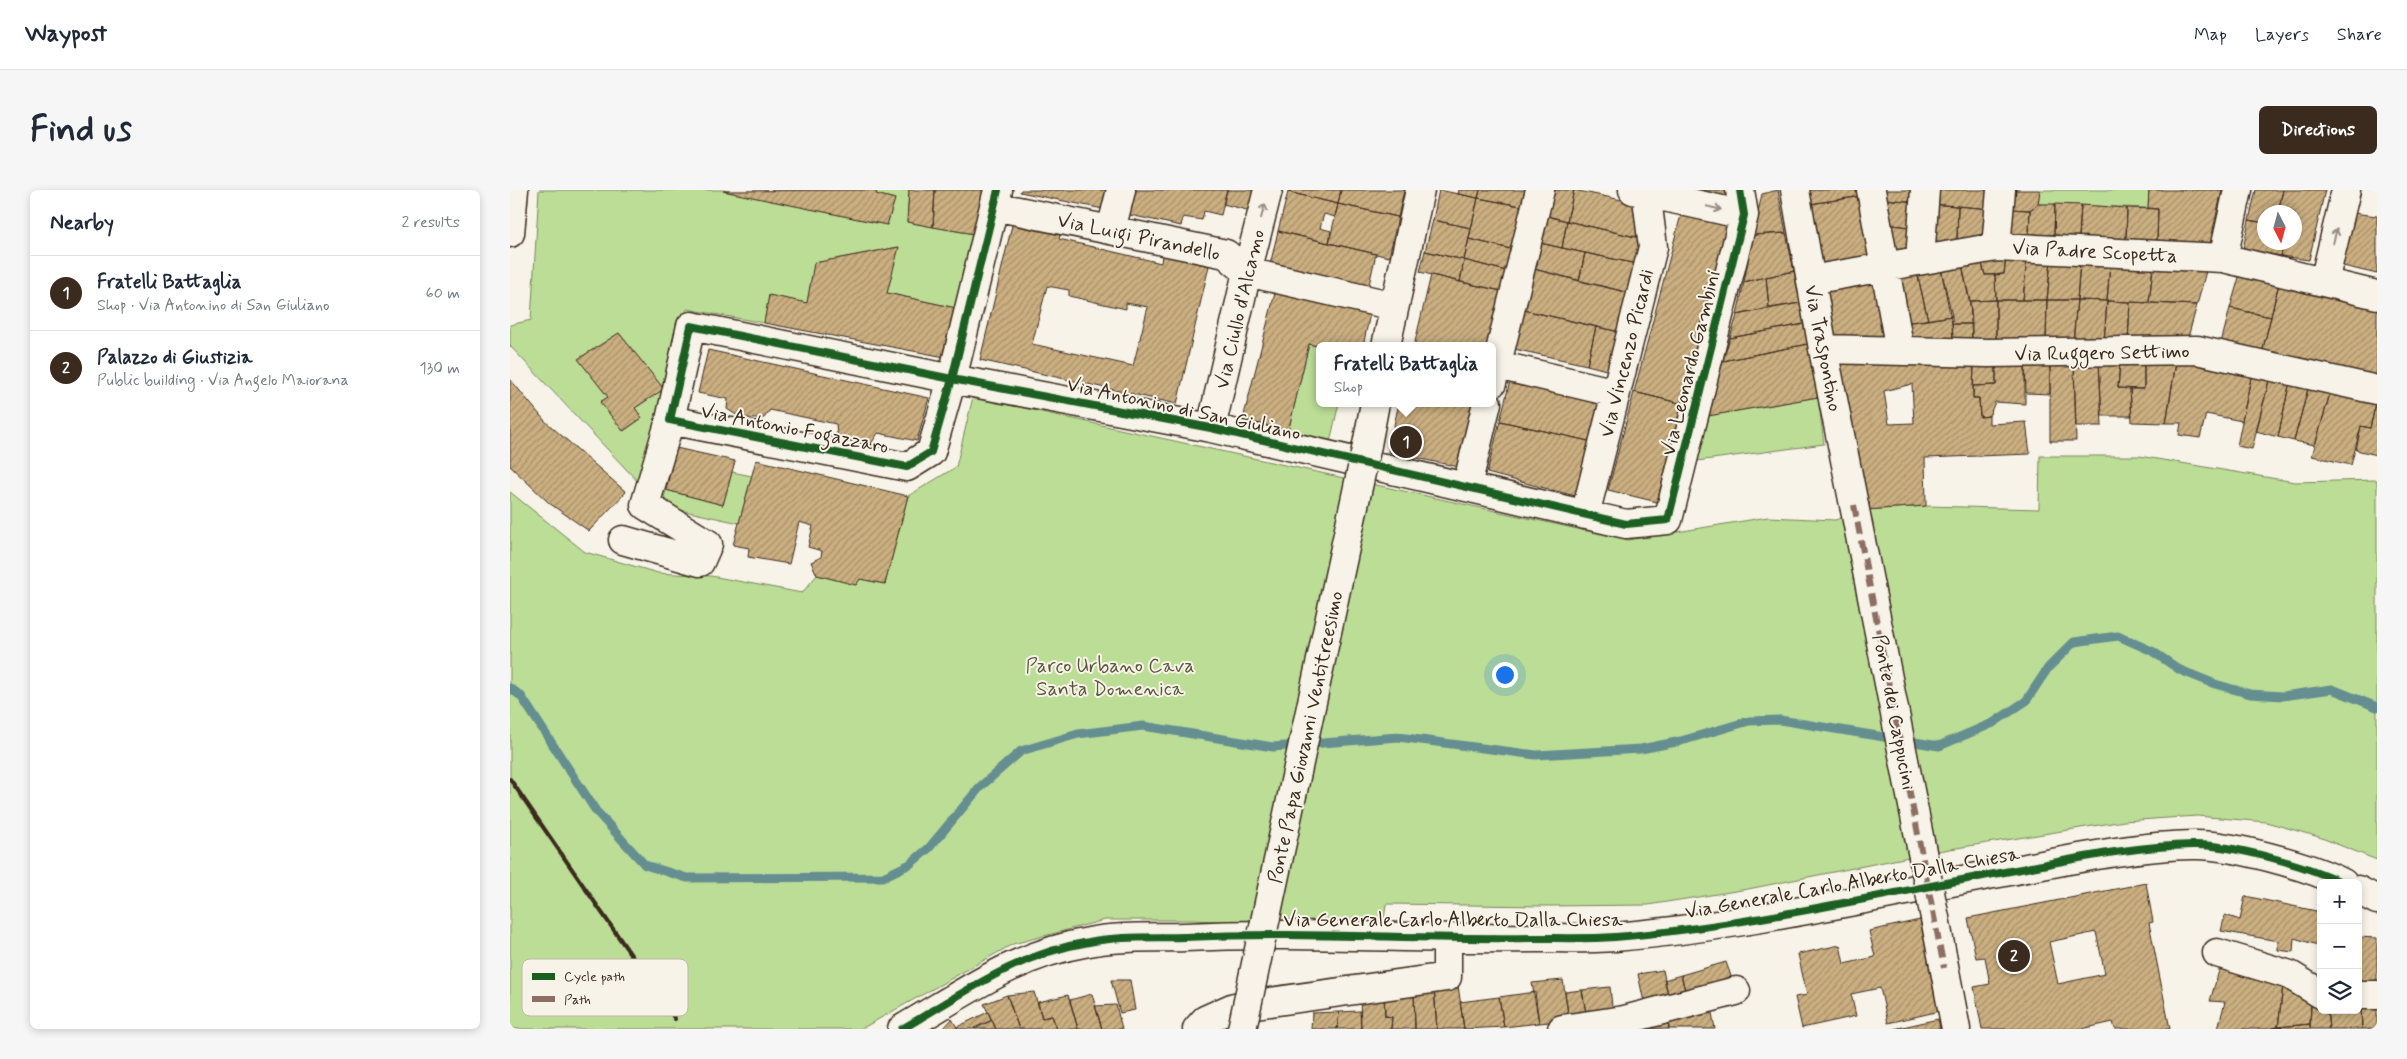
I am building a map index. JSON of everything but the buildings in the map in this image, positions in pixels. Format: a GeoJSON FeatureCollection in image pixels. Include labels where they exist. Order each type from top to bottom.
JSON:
{"type":"FeatureCollection","features":[{"type":"Feature","properties":{"kind":"street"},"geometry":{"type":"LineString","coordinates":[[510,232],[514,190]]}},
{"type":"Feature","properties":{"kind":"street"},"geometry":{"type":"LineString","coordinates":[[1112,230],[1121,190]]}},
{"type":"Feature","properties":{"kind":"street","name":"Via Ciullo d'Alcamo"},"geometry":{"type":"LineString","coordinates":[[1211,428],[1268,190]]}},
{"type":"Feature","properties":{"kind":"street"},"geometry":{"type":"LineString","coordinates":[[1387,342],[1420,190]]}},
{"type":"Feature","properties":{"kind":"street"},"geometry":{"type":"LineString","coordinates":[[1496,370],[1540,190]]}},
{"type":"Feature","properties":{"kind":"street","name":"Via Traspontino"},"geometry":{"type":"LineString","coordinates":[[1795,190],[1823,349],[1854,505]]}},
{"type":"Feature","properties":{"kind":"street"},"geometry":{"type":"LineString","coordinates":[[1871,190],[1900,351]]}},
{"type":"Feature","properties":{"kind":"street"},"geometry":{"type":"LineString","coordinates":[[1920,260],[1925,190]]}},
{"type":"Feature","properties":{"kind":"street"},"geometry":{"type":"LineString","coordinates":[[1996,246],[2001,190]]}},
{"type":"Feature","properties":{"kind":"street"},"geometry":{"type":"LineString","coordinates":[[2223,258],[2238,190]]}},
{"type":"Feature","properties":{"kind":"street"},"geometry":{"type":"LineString","coordinates":[[2324,282],[2346,190]]}},
{"type":"Feature","properties":{"kind":"street"},"geometry":{"type":"LineString","coordinates":[[1642,191],[1742,202]]}},
{"type":"Feature","properties":{"kind":"street","name":"Via Vincenzo Picardi"},"geometry":{"type":"LineString","coordinates":[[1585,515],[1653,247],[1642,191]]}},
{"type":"Feature","properties":{"kind":"street","name":"Via Luigi Pirandello"},"geometry":{"type":"LineString","coordinates":[[996,198],[1112,230],[1226,254],[1247,272],[1394,306]]}},
{"type":"Feature","properties":{"kind":"street","name":"Via Antonio Fogazzaro"},"geometry":{"type":"LineString","coordinates":[[691,326],[670,420],[907,467],[931,452],[952,379],[996,198]]}},
{"type":"Feature","properties":{"kind":"street","name":"Via Leonardo Gambini"},"geometry":{"type":"LineString","coordinates":[[1668,520],[1742,202]]}},
{"type":"Feature","properties":{"kind":"street","name":"Via Padre Scopetta"},"geometry":{"type":"LineString","coordinates":[[1811,280],[1996,246],[2223,258],[2377,295]]}},
{"type":"Feature","properties":{"kind":"street","name":"Via Antonino di San Giuliano"},"geometry":{"type":"LineString","coordinates":[[691,326],[952,379],[1211,428],[1626,524],[1668,520]]}},
{"type":"Feature","properties":{"kind":"street","name":"Via Ruggero Settimo"},"geometry":{"type":"LineString","coordinates":[[1823,349],[1988,353],[2196,350],[2377,390]]}},
{"type":"Feature","properties":{"kind":"street"},"geometry":{"type":"LineString","coordinates":[[1496,374],[1616,393]]}},
{"type":"Feature","properties":{"kind":"street","name":"Ponte Papa Giovanni Ventitreesimo"},"geometry":{"type":"LineString","coordinates":[[1242,1029],[1374,407]]}},
{"type":"Feature","properties":{"kind":"street"},"geometry":{"type":"LineString","coordinates":[[1467,486],[1486,407]]}},
{"type":"Feature","properties":{"kind":"street"},"geometry":{"type":"LineString","coordinates":[[623,540],[700,562],[708,544],[645,505],[670,420]]}},
{"type":"Feature","properties":{"kind":"street","name":"Ponte dei Cappucini"},"geometry":{"type":"LineString","coordinates":[[1854,505],[1956,1029]]}},
{"type":"Feature","properties":{"kind":"street","name":"Via Generale Carlo Alberto Dalla Chiesa"},"geometry":{"type":"LineString","coordinates":[[902,1029],[1015,962],[1041,952],[1091,941],[1230,935],[1447,939],[1612,937],[1704,927],[2112,852],[2194,845],[2217,847],[2277,860],[2336,879]]}},
{"type":"Feature","properties":{"kind":"street"},"geometry":{"type":"LineString","coordinates":[[2362,892],[2377,900]]}},
{"type":"Feature","properties":{"kind":"street"},"geometry":{"type":"LineString","coordinates":[[1196,1029],[1204,1020],[1234,1007],[1447,977],[1447,939]]}},
{"type":"Feature","properties":{"kind":"street"},"geometry":{"type":"LineString","coordinates":[[2217,953],[2290,975],[2317,992]]}},
{"type":"Feature","properties":{"kind":"street"},"geometry":{"type":"LineString","coordinates":[[1562,1029],[1624,1020],[1736,991]]}},
{"type":"Feature","properties":{"kind":"street"},"geometry":{"type":"LineString","coordinates":[[2362,995],[2377,995]]}},
{"type":"Feature","properties":{"kind":"green space"},"geometry":{"type":"Polygon","coordinates":[[[539,190],[723,190],[887,225],[895,199],[876,194],[877,190],[909,190],[907,222],[974,234],[956,308],[887,293],[898,247],[815,263],[807,303],[769,296],[764,323],[687,309],[642,486],[510,346],[510,325],[531,320],[539,190]],[[619,333],[579,359],[608,397],[600,402],[624,431],[642,418],[635,408],[663,389],[619,333]]]}},
{"type":"Feature","properties":{"kind":"green space"},"geometry":{"type":"Polygon","coordinates":[[[2040,190],[2149,190],[2148,208],[2038,204],[2040,190]]]}},
{"type":"Feature","properties":{"kind":"green space"},"geometry":{"type":"Polygon","coordinates":[[[1309,344],[1316,346],[1316,407],[1338,407],[1330,442],[1288,432],[1309,344]]]}},
{"type":"Feature","properties":{"kind":"green space","name":"Parco Urbano Cava Santa Domenica"},"geometry":{"type":"Polygon","coordinates":[[[973,397],[1628,540],[1768,517],[1835,520],[1865,510],[1926,506],[2039,509],[2040,456],[2139,456],[2295,482],[2377,480],[2377,860],[2319,837],[2266,822],[2197,816],[2124,821],[1944,850],[1748,889],[1648,905],[1386,904],[1383,928],[1193,920],[1105,920],[1013,944],[861,1029],[510,1029],[510,492],[585,552],[658,573],[711,576],[802,593],[817,575],[856,585],[860,579],[885,584],[908,496],[956,467],[973,397]]]}},
{"type":"Feature","properties":{"kind":"green space"},"geometry":{"type":"Polygon","coordinates":[[[1818,397],[1824,444],[1697,461],[1708,416],[1818,397]]]}},
{"type":"Feature","properties":{"kind":"green space"},"geometry":{"type":"Polygon","coordinates":[[[732,472],[752,476],[739,523],[662,506],[666,490],[723,505],[732,472]]]}},
{"type":"Feature","properties":{"kind":"waterway"},"geometry":{"type":"LineString","coordinates":[[510,688],[521,696],[596,811],[645,865],[687,878],[883,877],[910,864],[929,848],[980,787],[1021,751],[1078,734],[1143,726],[1273,747],[1398,737],[1536,755],[1641,749],[1681,741],[1749,721],[1780,720],[1939,746],[1993,723],[2026,701],[2048,668],[2074,642],[2118,636],[2152,651],[2180,670],[2215,684],[2250,694],[2283,696],[2332,689],[2377,707]]}},
{"type":"Feature","properties":{"kind":"railway"},"geometry":{"type":"LineString","coordinates":[[510,779],[634,959]]}},
{"type":"Feature","properties":{"kind":"marked path"},"geometry":{"type":"LineString","coordinates":[[1854,505],[1944,968]]}},
{"type":"Feature","properties":{"kind":"cycle path"},"geometry":{"type":"LineString","coordinates":[[998,190],[952,379],[931,452],[907,467],[670,420],[691,326],[952,379],[1211,428],[1626,524],[1668,520],[1744,215],[1740,190]]}},
{"type":"Feature","properties":{"kind":"cycle path"},"geometry":{"type":"LineString","coordinates":[[902,1029],[991,976],[1014,965],[1063,948],[1113,939],[1228,935],[1490,938],[1615,937],[1764,918],[2078,858],[2170,846],[2209,846],[2248,852],[2291,863],[2334,879]]}},
{"type":"Feature","properties":{"kind":"place","name":"Fratelli Battaglia"},"geometry":{"type":"Point","coordinates":[1406,442]}},
{"type":"Feature","properties":{"kind":"place","name":"Palazzo di Giustizia"},"geometry":{"type":"Point","coordinates":[2014,956]}}]}
